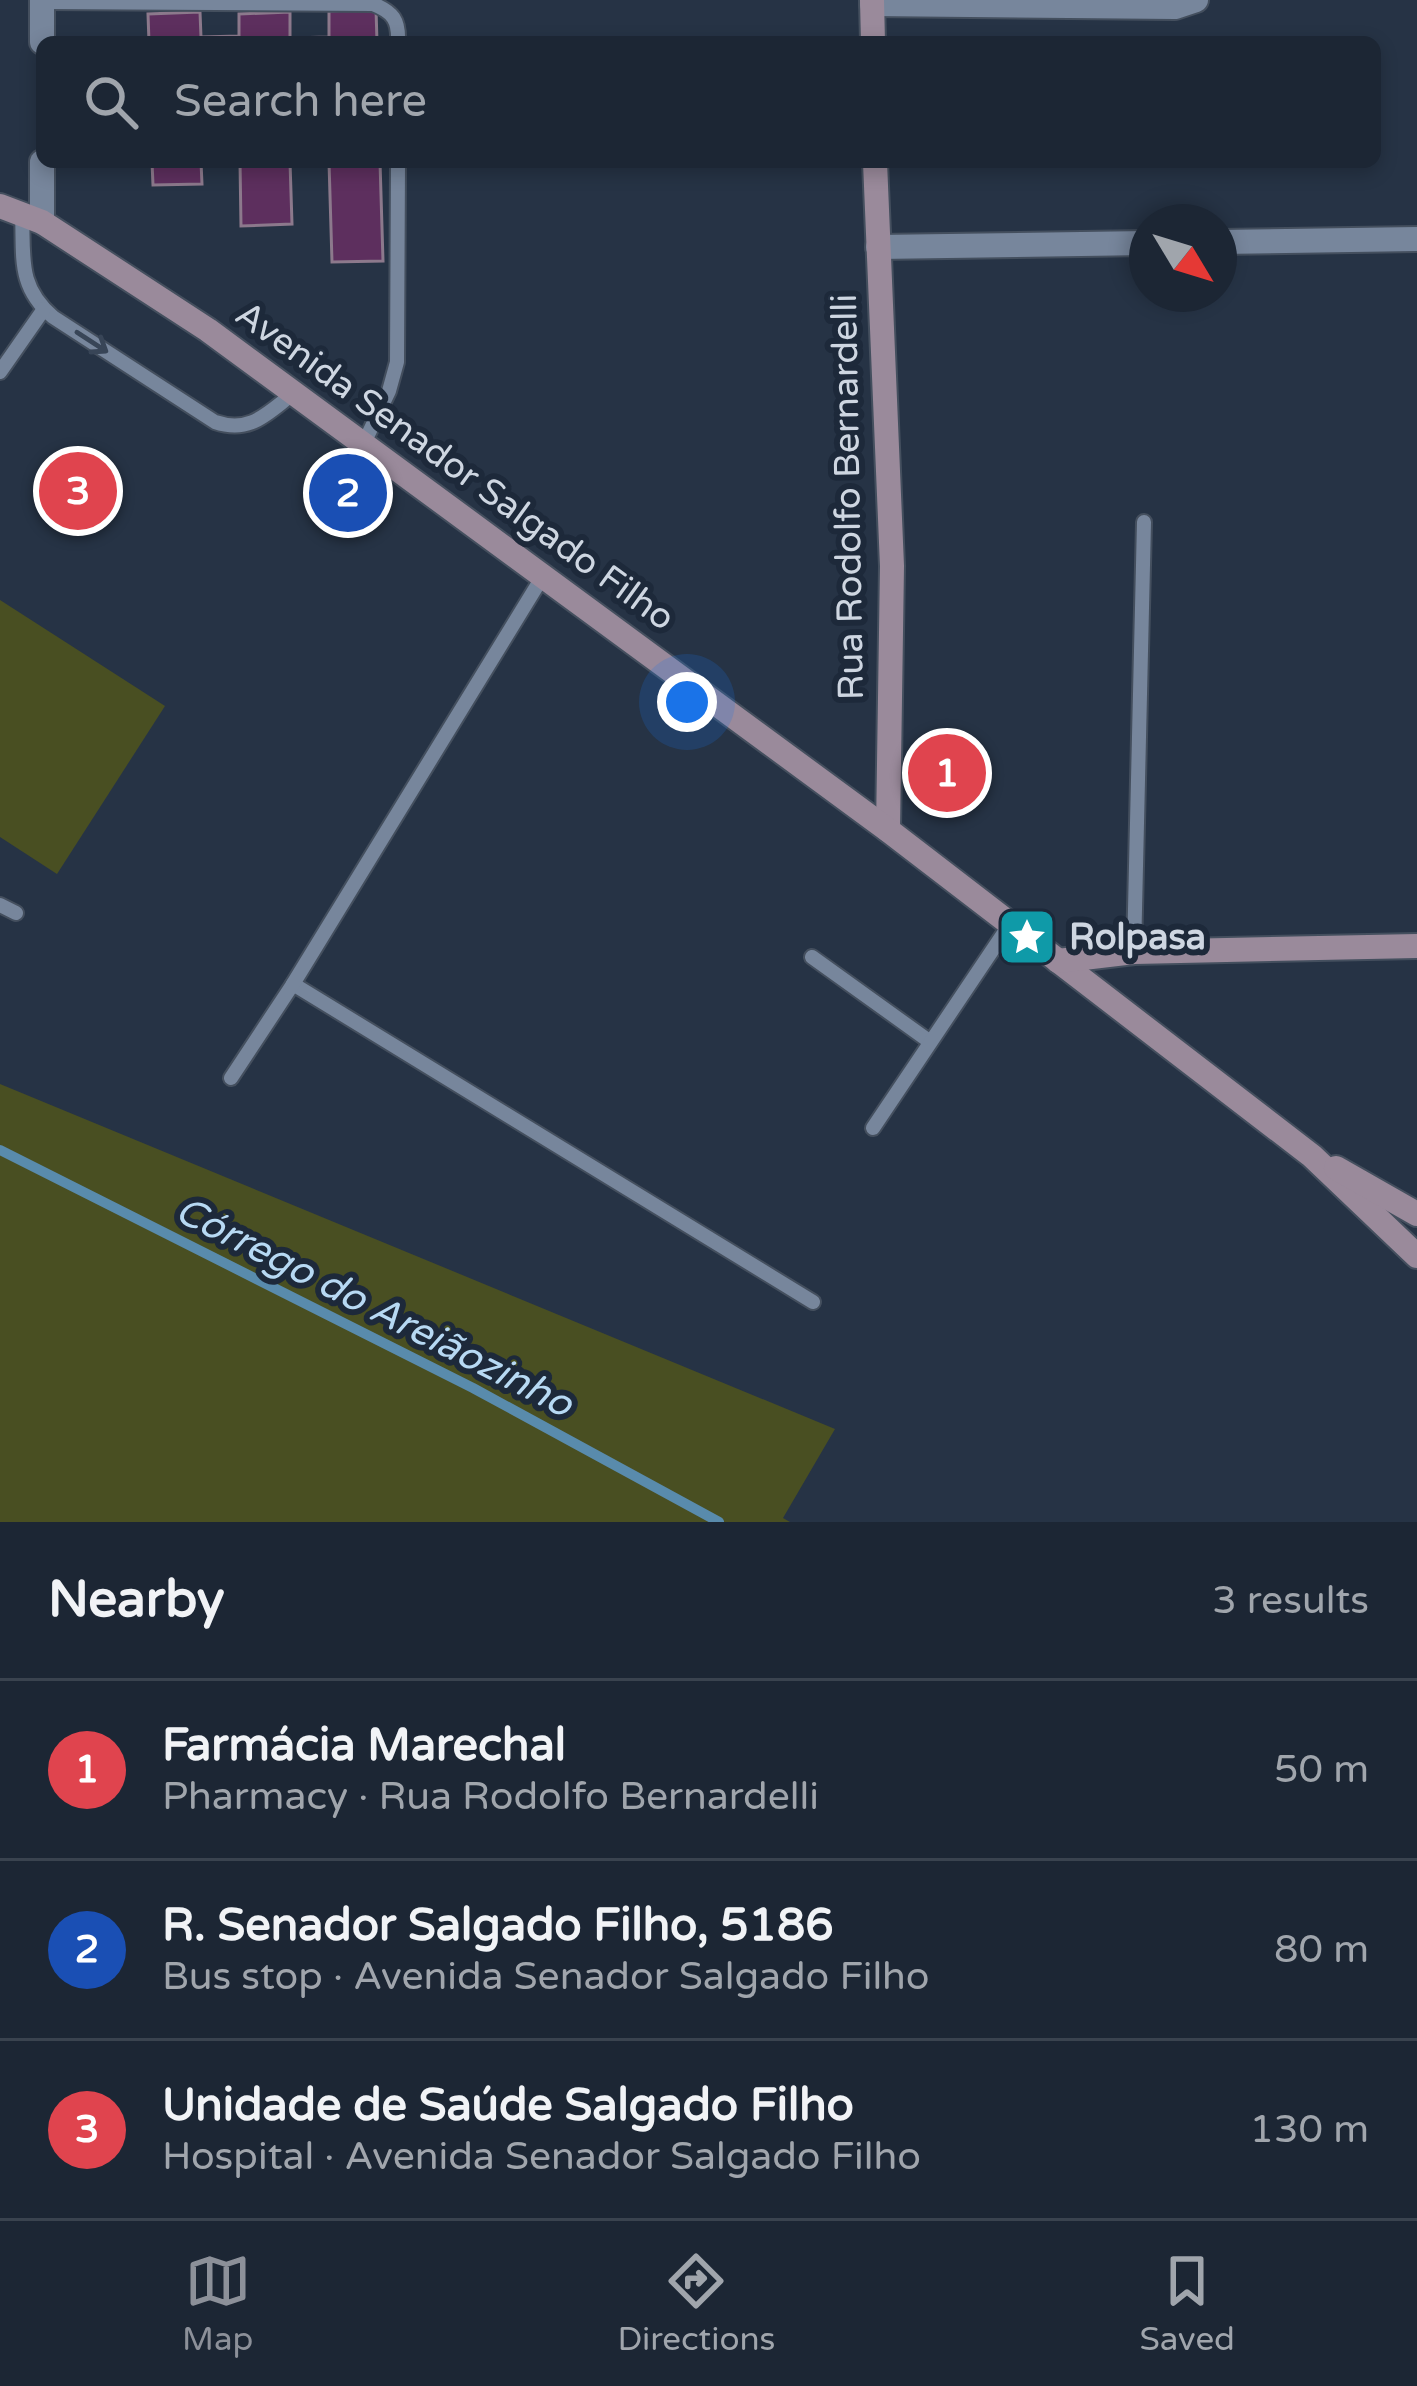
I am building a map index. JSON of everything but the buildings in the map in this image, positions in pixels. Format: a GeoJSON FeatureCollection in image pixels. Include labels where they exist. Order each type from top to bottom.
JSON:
{"type":"FeatureCollection","features":[{"type":"Feature","properties":{"kind":"main road"},"geometry":{"type":"LineString","coordinates":[[872,2],[872,36]]}},
{"type":"Feature","properties":{"kind":"main road","name":"Rua Rodolfo Bernardelli"},"geometry":{"type":"LineString","coordinates":[[875,168],[892,566],[888,830]]}},
{"type":"Feature","properties":{"kind":"main road","name":"Avenida Senador Salgado Filho"},"geometry":{"type":"LineString","coordinates":[[22,214],[208,329],[888,830],[1312,1156],[1417,1256]]}},
{"type":"Feature","properties":{"kind":"main road"},"geometry":{"type":"LineString","coordinates":[[1058,962],[1134,952],[1417,946]]}},
{"type":"Feature","properties":{"kind":"main road","name":"Avenida Senador Salgado Filho"},"geometry":{"type":"LineString","coordinates":[[1312,1156],[1417,1214]]}},
{"type":"Feature","properties":{"kind":"street"},"geometry":{"type":"LineString","coordinates":[[872,2],[1175,7],[1196,0]]}},
{"type":"Feature","properties":{"kind":"street"},"geometry":{"type":"LineString","coordinates":[[42,1],[42,36]]}},
{"type":"Feature","properties":{"kind":"street"},"geometry":{"type":"LineString","coordinates":[[22,214],[40,168]]}},
{"type":"Feature","properties":{"kind":"street"},"geometry":{"type":"LineString","coordinates":[[1237,242],[1417,239]]}},
{"type":"Feature","properties":{"kind":"street"},"geometry":{"type":"LineString","coordinates":[[878,247],[1129,243]]}},
{"type":"Feature","properties":{"kind":"lane"},"geometry":{"type":"LineString","coordinates":[[42,1],[373,4],[390,11],[398,36]]}},
{"type":"Feature","properties":{"kind":"lane"},"geometry":{"type":"LineString","coordinates":[[364,443],[397,362],[398,168]]}},
{"type":"Feature","properties":{"kind":"lane"},"geometry":{"type":"LineString","coordinates":[[22,214],[25,276],[31,294],[44,308],[215,422],[234,428],[252,423],[295,393]]}},
{"type":"Feature","properties":{"kind":"lane"},"geometry":{"type":"LineString","coordinates":[[0,372],[44,308]]}},
{"type":"Feature","properties":{"kind":"lane"},"geometry":{"type":"LineString","coordinates":[[1134,952],[1144,522]]}},
{"type":"Feature","properties":{"kind":"lane"},"geometry":{"type":"LineString","coordinates":[[231,1078],[543,576]]}},
{"type":"Feature","properties":{"kind":"lane"},"geometry":{"type":"LineString","coordinates":[[0,905],[16,913]]}},
{"type":"Feature","properties":{"kind":"lane"},"geometry":{"type":"LineString","coordinates":[[873,1128],[1010,924]]}},
{"type":"Feature","properties":{"kind":"lane"},"geometry":{"type":"LineString","coordinates":[[812,957],[929,1041]]}},
{"type":"Feature","properties":{"kind":"lane"},"geometry":{"type":"LineString","coordinates":[[293,984],[813,1302]]}},
{"type":"Feature","properties":{"kind":"green space"},"geometry":{"type":"Polygon","coordinates":[[[0,600],[165,706],[57,874],[0,837],[0,600]]]}},
{"type":"Feature","properties":{"kind":"green space"},"geometry":{"type":"Polygon","coordinates":[[[0,1084],[835,1429],[783,1518],[790,1522],[0,1522],[0,1084]]]}},
{"type":"Feature","properties":{"kind":"waterway","name":"Córrego do Areiãozinho"},"geometry":{"type":"LineString","coordinates":[[0,1150],[473,1388],[719,1522]]}},
{"type":"Feature","properties":{"kind":"place","name":"Unidade de Saúde Salgado Filho"},"geometry":{"type":"Point","coordinates":[78,491]}},
{"type":"Feature","properties":{"kind":"place","name":"R. Senador Salgado Filho, 5186"},"geometry":{"type":"Point","coordinates":[348,493]}},
{"type":"Feature","properties":{"kind":"place","name":"Farmácia Marechal"},"geometry":{"type":"Point","coordinates":[947,773]}},
{"type":"Feature","properties":{"kind":"place","name":"Rolpasa"},"geometry":{"type":"Point","coordinates":[1027,937]}}]}
